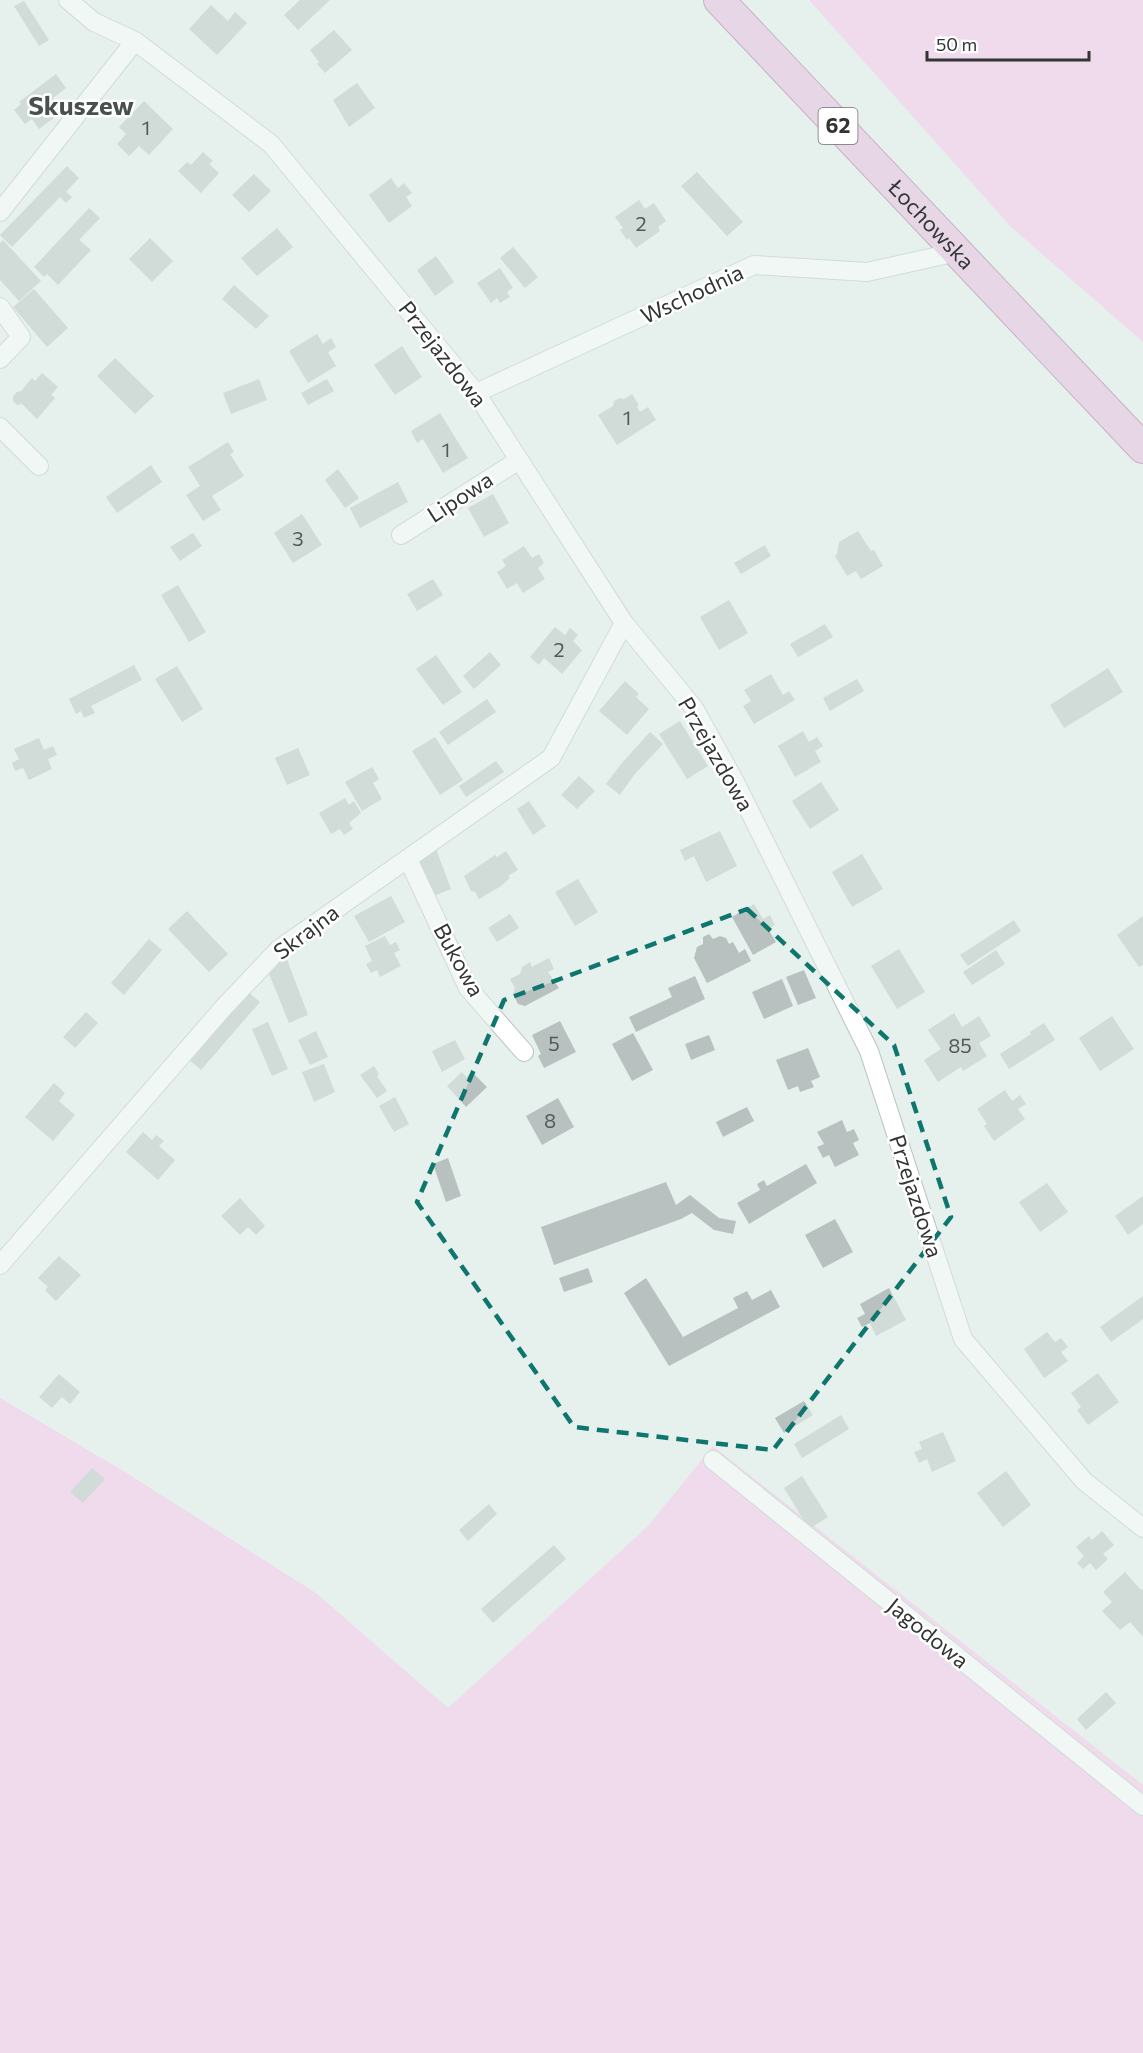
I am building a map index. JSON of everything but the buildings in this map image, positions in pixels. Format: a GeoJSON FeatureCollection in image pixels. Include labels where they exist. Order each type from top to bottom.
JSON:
{"type":"FeatureCollection","features":[{"type":"Feature","properties":{"kind":"main road","name":"Łochowska"},"geometry":{"type":"LineString","coordinates":[[719,0],[1143,448]]}},
{"type":"Feature","properties":{"kind":"street","name":"Przejazdowa"},"geometry":{"type":"LineString","coordinates":[[68,0],[94,22],[135,41],[271,144],[476,393],[624,623],[694,708],[734,780],[868,1051],[963,1339],[1084,1481],[1143,1528]]}},
{"type":"Feature","properties":{"kind":"street"},"geometry":{"type":"LineString","coordinates":[[0,212],[135,41]]}},
{"type":"Feature","properties":{"kind":"street","name":"Wschodnia"},"geometry":{"type":"LineString","coordinates":[[476,393],[754,265],[867,272],[957,252]]}},
{"type":"Feature","properties":{"kind":"street"},"geometry":{"type":"LineString","coordinates":[[0,307],[21,337],[0,359]]}},
{"type":"Feature","properties":{"kind":"street"},"geometry":{"type":"LineString","coordinates":[[0,427],[39,466]]}},
{"type":"Feature","properties":{"kind":"street","name":"Lipowa"},"geometry":{"type":"LineString","coordinates":[[401,535],[519,460]]}},
{"type":"Feature","properties":{"kind":"street","name":"Skrajna"},"geometry":{"type":"LineString","coordinates":[[0,1265],[224,1006],[279,949],[551,758],[624,623]]}},
{"type":"Feature","properties":{"kind":"street","name":"Bukowa"},"geometry":{"type":"LineString","coordinates":[[408,859],[468,988],[524,1052]]}},
{"type":"Feature","properties":{"kind":"street","name":"Jagodowa"},"geometry":{"type":"LineString","coordinates":[[713,1460],[1143,1806]]}},
{"type":"Feature","properties":{"kind":"highlighted area"},"geometry":{"type":"Polygon","coordinates":[[[747,909],[894,1045],[951,1217],[773,1450],[574,1427],[417,1202],[504,1000],[747,909]]]}},
{"type":"Feature","properties":{"kind":"shaded area"},"geometry":{"type":"Polygon","coordinates":[[[809,0],[1143,0],[1143,342],[1011,227],[809,0]]]}},
{"type":"Feature","properties":{"kind":"shaded area"},"geometry":{"type":"Polygon","coordinates":[[[0,1398],[125,1472],[316,1593],[448,1708],[647,1527],[713,1446],[1143,1785],[1143,2053],[0,2053],[0,1398]]]}},
{"type":"Feature","properties":{"kind":"district","name":"Skuszew"},"geometry":{"type":"Point","coordinates":[81,106]}}]}
